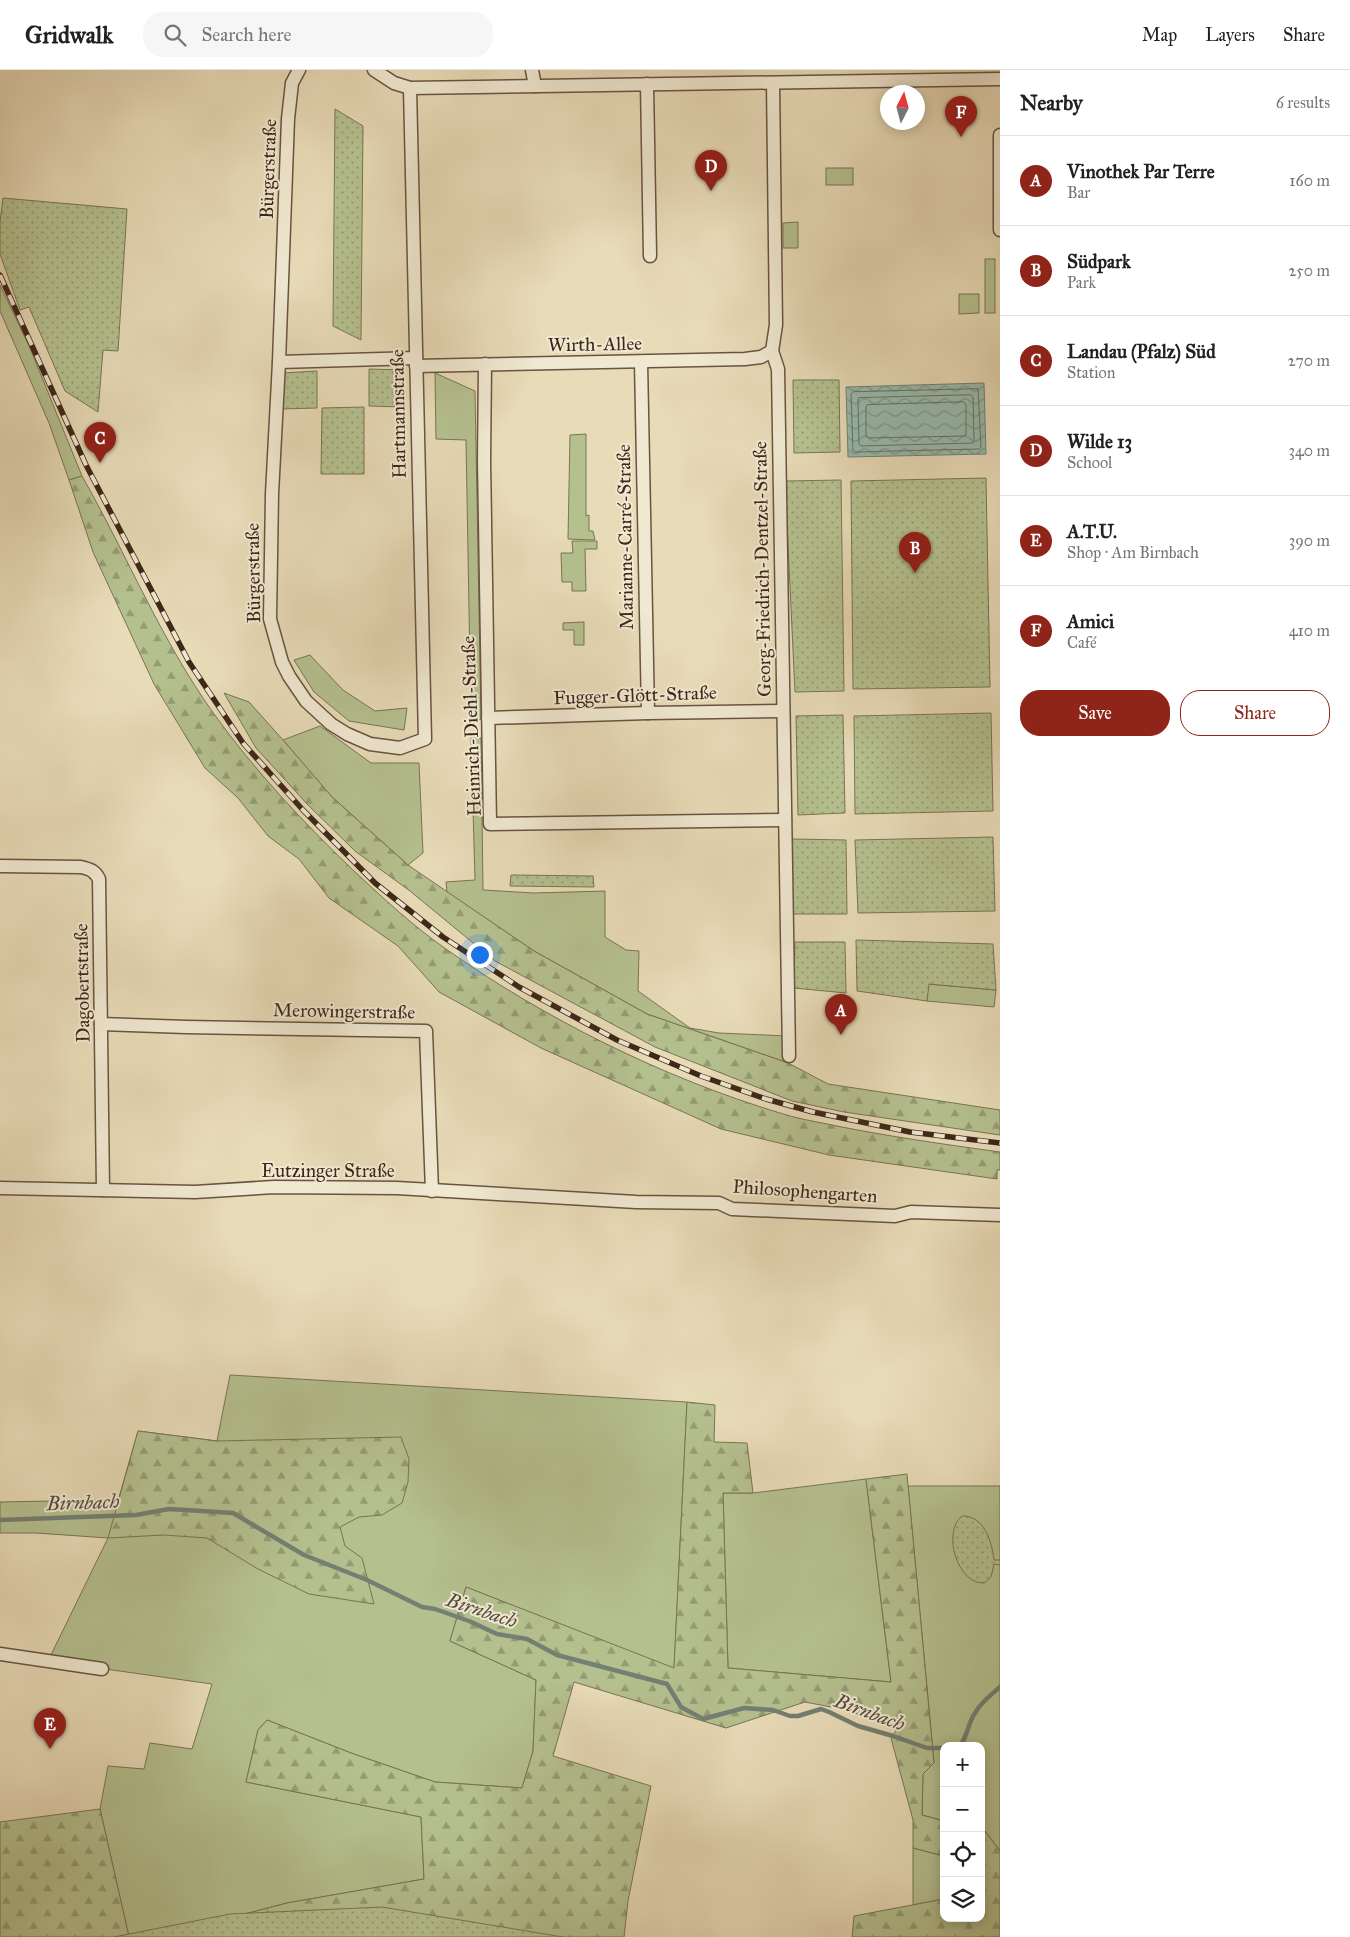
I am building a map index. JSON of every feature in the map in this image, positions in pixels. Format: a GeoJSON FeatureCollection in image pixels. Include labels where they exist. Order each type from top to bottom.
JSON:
{"type":"FeatureCollection","features":[{"type":"Feature","properties":{"kind":"street","name":"Bürgerstraße"},"geometry":{"type":"LineString","coordinates":[[299,70],[292,83],[288,119],[279,362],[272,485],[270,619],[282,662],[293,683],[316,713],[347,734],[370,744],[400,748],[425,739]]}},
{"type":"Feature","properties":{"kind":"street"},"geometry":{"type":"LineString","coordinates":[[374,70],[394,83],[410,88],[773,83],[899,75],[1000,79]]}},
{"type":"Feature","properties":{"kind":"street"},"geometry":{"type":"LineString","coordinates":[[532,70],[534,86]]}},
{"type":"Feature","properties":{"kind":"street","name":"Georg-Friedrich-Dentzel-Straße"},"geometry":{"type":"LineString","coordinates":[[773,83],[776,325],[772,351],[778,369],[789,1056]]}},
{"type":"Feature","properties":{"kind":"street"},"geometry":{"type":"LineString","coordinates":[[647,84],[650,256]]}},
{"type":"Feature","properties":{"kind":"street","name":"Hartmannstraße"},"geometry":{"type":"LineString","coordinates":[[410,88],[425,739]]}},
{"type":"Feature","properties":{"kind":"street"},"geometry":{"type":"LineString","coordinates":[[1000,135],[1000,230]]}},
{"type":"Feature","properties":{"kind":"street","name":"Wirth-Allee"},"geometry":{"type":"LineString","coordinates":[[416,362],[485,364],[745,360],[761,357],[772,351]]}},
{"type":"Feature","properties":{"kind":"street"},"geometry":{"type":"LineString","coordinates":[[279,362],[416,362]]}},
{"type":"Feature","properties":{"kind":"street","name":"Marianne-Carré-Straße"},"geometry":{"type":"LineString","coordinates":[[641,362],[648,713]]}},
{"type":"Feature","properties":{"kind":"street","name":"Heinrich-Diehl-Straße"},"geometry":{"type":"LineString","coordinates":[[485,364],[484,461],[490,824],[785,820]]}},
{"type":"Feature","properties":{"kind":"street","name":"Fugger-Glött-Straße"},"geometry":{"type":"LineString","coordinates":[[488,718],[783,711]]}},
{"type":"Feature","properties":{"kind":"street","name":"Dagobertstraße"},"geometry":{"type":"LineString","coordinates":[[0,866],[81,867],[90,869],[96,874],[100,885],[103,1190]]}},
{"type":"Feature","properties":{"kind":"street","name":"Merowingerstraße"},"geometry":{"type":"LineString","coordinates":[[101,1024],[426,1031],[432,1191]]}},
{"type":"Feature","properties":{"kind":"street","name":"Eutzinger Straße"},"geometry":{"type":"LineString","coordinates":[[0,1188],[196,1192],[283,1187],[397,1188],[497,1193],[535,1197],[636,1202],[655,1201]]}},
{"type":"Feature","properties":{"kind":"street","name":"Philosophengarten"},"geometry":{"type":"LineString","coordinates":[[655,1201],[719,1203],[732,1209],[895,1216],[910,1212],[1000,1215]]}},
{"type":"Feature","properties":{"kind":"street"},"geometry":{"type":"LineString","coordinates":[[0,1654],[102,1668]]}},
{"type":"Feature","properties":{"kind":"green space"},"geometry":{"type":"Polygon","coordinates":[[[335,109],[363,126],[361,340],[333,326],[335,109]]]}},
{"type":"Feature","properties":{"kind":"green space"},"geometry":{"type":"Polygon","coordinates":[[[826,168],[853,168],[853,185],[826,185],[826,168]]]}},
{"type":"Feature","properties":{"kind":"green space"},"geometry":{"type":"Polygon","coordinates":[[[3,198],[127,209],[118,351],[103,350],[98,412],[65,391],[29,307],[20,310],[0,254],[0,222],[3,198]]]}},
{"type":"Feature","properties":{"kind":"green space"},"geometry":{"type":"Polygon","coordinates":[[[798,222],[798,248],[783,248],[783,223],[798,222]]]}},
{"type":"Feature","properties":{"kind":"green space"},"geometry":{"type":"Polygon","coordinates":[[[985,259],[995,259],[995,313],[985,313],[985,259]]]}},
{"type":"Feature","properties":{"kind":"green space"},"geometry":{"type":"Polygon","coordinates":[[[0,285],[30,348],[82,476],[69,480],[49,423],[0,311],[0,285]]]}},
{"type":"Feature","properties":{"kind":"green space"},"geometry":{"type":"Polygon","coordinates":[[[959,294],[979,294],[979,313],[959,314],[959,294]]]}},
{"type":"Feature","properties":{"kind":"green space"},"geometry":{"type":"Polygon","coordinates":[[[369,369],[403,370],[403,407],[369,406],[369,369]]]}},
{"type":"Feature","properties":{"kind":"green space"},"geometry":{"type":"Polygon","coordinates":[[[317,371],[317,408],[280,409],[283,373],[317,371]]]}},
{"type":"Feature","properties":{"kind":"green space"},"geometry":{"type":"Polygon","coordinates":[[[435,373],[475,391],[481,719],[471,722],[466,440],[436,439],[435,373]]]}},
{"type":"Feature","properties":{"kind":"green space"},"geometry":{"type":"Polygon","coordinates":[[[793,380],[839,380],[840,452],[794,453],[793,380]]]}},
{"type":"Feature","properties":{"kind":"green space"},"geometry":{"type":"Polygon","coordinates":[[[364,407],[364,474],[321,474],[322,408],[364,407]]]}},
{"type":"Feature","properties":{"kind":"green space"},"geometry":{"type":"Polygon","coordinates":[[[586,434],[586,516],[589,515],[589,531],[593,531],[595,540],[568,539],[570,435],[586,434]]]}},
{"type":"Feature","properties":{"kind":"green space"},"geometry":{"type":"Polygon","coordinates":[[[82,476],[177,657],[214,714],[280,796],[316,834],[387,901],[434,940],[484,975],[524,999],[607,1044],[649,1064],[736,1099],[792,1116],[892,1136],[1000,1152],[1000,1170],[997,1170],[997,1179],[829,1155],[721,1129],[541,1048],[439,992],[398,946],[329,898],[299,859],[268,836],[238,798],[205,768],[154,684],[93,552],[69,480],[82,476]]]}},
{"type":"Feature","properties":{"kind":"green space"},"geometry":{"type":"Polygon","coordinates":[[[986,478],[990,687],[853,689],[851,481],[986,478]]]}},
{"type":"Feature","properties":{"kind":"green space"},"geometry":{"type":"Polygon","coordinates":[[[841,480],[844,691],[795,692],[785,481],[841,480]]]}},
{"type":"Feature","properties":{"kind":"green space"},"geometry":{"type":"Polygon","coordinates":[[[572,541],[597,541],[597,549],[585,549],[586,591],[572,591],[572,582],[562,582],[561,553],[573,553],[572,541]]]}},
{"type":"Feature","properties":{"kind":"green space"},"geometry":{"type":"Polygon","coordinates":[[[584,622],[584,645],[574,645],[574,630],[563,630],[563,623],[584,622]]]}},
{"type":"Feature","properties":{"kind":"green space"},"geometry":{"type":"Polygon","coordinates":[[[310,655],[343,690],[375,711],[407,708],[404,730],[349,721],[314,692],[294,660],[310,655]]]}},
{"type":"Feature","properties":{"kind":"green space"},"geometry":{"type":"Polygon","coordinates":[[[224,693],[249,702],[332,797],[408,865],[534,951],[647,1014],[788,1063],[828,1084],[1000,1110],[1000,1135],[844,1112],[792,1101],[655,1047],[495,961],[410,891],[355,851],[308,805],[256,748],[224,693]]]}},
{"type":"Feature","properties":{"kind":"green space"},"geometry":{"type":"Polygon","coordinates":[[[991,713],[993,811],[855,814],[854,716],[991,713]]]}},
{"type":"Feature","properties":{"kind":"green space"},"geometry":{"type":"Polygon","coordinates":[[[843,715],[845,813],[798,815],[796,716],[843,715]]]}},
{"type":"Feature","properties":{"kind":"green space"},"geometry":{"type":"Polygon","coordinates":[[[320,726],[371,763],[419,763],[423,853],[408,865],[332,797],[283,740],[320,726]]]}},
{"type":"Feature","properties":{"kind":"green space"},"geometry":{"type":"Polygon","coordinates":[[[471,738],[481,738],[483,890],[534,893],[605,891],[605,937],[626,950],[639,951],[638,991],[690,1028],[719,1033],[788,1036],[788,1063],[647,1014],[534,951],[447,892],[446,882],[475,880],[471,738]]]}},
{"type":"Feature","properties":{"kind":"green space"},"geometry":{"type":"Polygon","coordinates":[[[993,837],[995,911],[858,913],[855,840],[993,837]]]}},
{"type":"Feature","properties":{"kind":"green space"},"geometry":{"type":"Polygon","coordinates":[[[792,839],[846,840],[847,914],[793,914],[792,839]]]}},
{"type":"Feature","properties":{"kind":"green space"},"geometry":{"type":"Polygon","coordinates":[[[511,875],[593,876],[594,887],[510,886],[511,875]]]}},
{"type":"Feature","properties":{"kind":"green space"},"geometry":{"type":"Polygon","coordinates":[[[856,940],[993,944],[996,990],[929,984],[927,1001],[857,991],[856,940]]]}},
{"type":"Feature","properties":{"kind":"green space"},"geometry":{"type":"Polygon","coordinates":[[[795,942],[845,942],[846,993],[794,988],[795,942]]]}},
{"type":"Feature","properties":{"kind":"green space"},"geometry":{"type":"Polygon","coordinates":[[[928,984],[996,990],[994,1007],[927,1001],[928,984]]]}},
{"type":"Feature","properties":{"kind":"green space"},"geometry":{"type":"Polygon","coordinates":[[[230,1375],[687,1402],[674,1669],[466,1587],[450,1641],[536,1680],[533,1751],[522,1788],[435,1782],[351,1753],[267,1720],[258,1730],[246,1782],[421,1817],[424,1879],[287,1903],[157,1937],[129,1937],[100,1809],[108,1766],[144,1769],[150,1743],[192,1749],[212,1684],[48,1661],[108,1538],[36,1533],[0,1533],[0,1502],[118,1501],[138,1431],[217,1441],[230,1375]]]}},
{"type":"Feature","properties":{"kind":"green space"},"geometry":{"type":"Polygon","coordinates":[[[687,1402],[715,1405],[714,1442],[747,1443],[753,1493],[723,1493],[728,1668],[891,1682],[866,1479],[907,1474],[934,1763],[923,1774],[922,1815],[940,1820],[940,1855],[913,1848],[913,1820],[891,1738],[897,1729],[847,1710],[805,1702],[726,1728],[574,1682],[553,1756],[651,1786],[628,1901],[624,1937],[157,1937],[287,1903],[424,1879],[421,1817],[246,1782],[258,1730],[267,1720],[351,1753],[435,1782],[522,1788],[533,1751],[536,1680],[450,1641],[466,1587],[674,1668],[687,1402]]]}},
{"type":"Feature","properties":{"kind":"green space"},"geometry":{"type":"Polygon","coordinates":[[[138,1431],[217,1441],[401,1437],[409,1459],[408,1482],[402,1503],[382,1515],[359,1517],[340,1527],[345,1546],[362,1558],[374,1604],[309,1594],[258,1569],[207,1538],[164,1535],[108,1538],[138,1431]]]}},
{"type":"Feature","properties":{"kind":"green space"},"geometry":{"type":"Polygon","coordinates":[[[866,1479],[891,1682],[728,1668],[723,1493],[753,1493],[866,1479]]]}},
{"type":"Feature","properties":{"kind":"green space"},"geometry":{"type":"Polygon","coordinates":[[[908,1486],[1000,1486],[1000,1851],[985,1831],[985,1742],[940,1742],[940,1820],[922,1815],[923,1773],[934,1762],[908,1486]]]}},
{"type":"Feature","properties":{"kind":"green space"},"geometry":{"type":"Polygon","coordinates":[[[962,1516],[970,1517],[981,1525],[989,1538],[994,1560],[1000,1560],[1000,1565],[994,1564],[991,1577],[984,1583],[974,1581],[966,1575],[955,1556],[953,1533],[956,1524],[962,1516]]]}},
{"type":"Feature","properties":{"kind":"green space"},"geometry":{"type":"Polygon","coordinates":[[[100,1809],[129,1937],[0,1937],[0,1822],[100,1809]]]}},
{"type":"Feature","properties":{"kind":"green space"},"geometry":{"type":"Polygon","coordinates":[[[985,1831],[1000,1851],[1000,1937],[852,1937],[854,1916],[940,1900],[940,1922],[985,1922],[985,1831]]]}},
{"type":"Feature","properties":{"kind":"green space"},"geometry":{"type":"Polygon","coordinates":[[[913,1848],[940,1855],[940,1900],[913,1905],[913,1848]]]}},
{"type":"Feature","properties":{"kind":"green space"},"geometry":{"type":"Polygon","coordinates":[[[382,1907],[563,1937],[114,1937],[230,1914],[382,1907]]]}},
{"type":"Feature","properties":{"kind":"water"},"geometry":{"type":"Polygon","coordinates":[[[984,383],[986,454],[848,457],[846,387],[984,383]]]}},
{"type":"Feature","properties":{"kind":"waterway","name":"Birnbach"},"geometry":{"type":"LineString","coordinates":[[0,1520],[136,1515],[169,1509],[233,1513],[304,1555],[367,1580],[422,1607],[435,1609],[469,1621],[497,1634],[527,1639],[557,1655],[667,1684],[681,1707],[703,1719],[744,1708],[773,1710],[790,1716],[798,1716],[821,1709],[858,1726],[927,1748],[940,1748]]}},
{"type":"Feature","properties":{"kind":"waterway","name":"Birnbach"},"geometry":{"type":"LineString","coordinates":[[962,1742],[978,1709],[1000,1687]]}},
{"type":"Feature","properties":{"kind":"railway"},"geometry":{"type":"LineString","coordinates":[[0,275],[86,465],[189,662],[243,743],[302,809],[375,883],[443,937],[519,987],[617,1040],[701,1076],[766,1099],[813,1112],[910,1132],[1000,1143]]}},
{"type":"Feature","properties":{"kind":"place","name":"Amici"},"geometry":{"type":"Point","coordinates":[961,137]}},
{"type":"Feature","properties":{"kind":"place","name":"Wilde 13"},"geometry":{"type":"Point","coordinates":[711,191]}},
{"type":"Feature","properties":{"kind":"place","name":"Landau (Pfalz) Süd"},"geometry":{"type":"Point","coordinates":[100,463]}},
{"type":"Feature","properties":{"kind":"place","name":"Südpark"},"geometry":{"type":"Point","coordinates":[915,573]}},
{"type":"Feature","properties":{"kind":"place","name":"Vinothek Par Terre"},"geometry":{"type":"Point","coordinates":[841,1035]}},
{"type":"Feature","properties":{"kind":"place","name":"A.T.U."},"geometry":{"type":"Point","coordinates":[50,1749]}}]}
